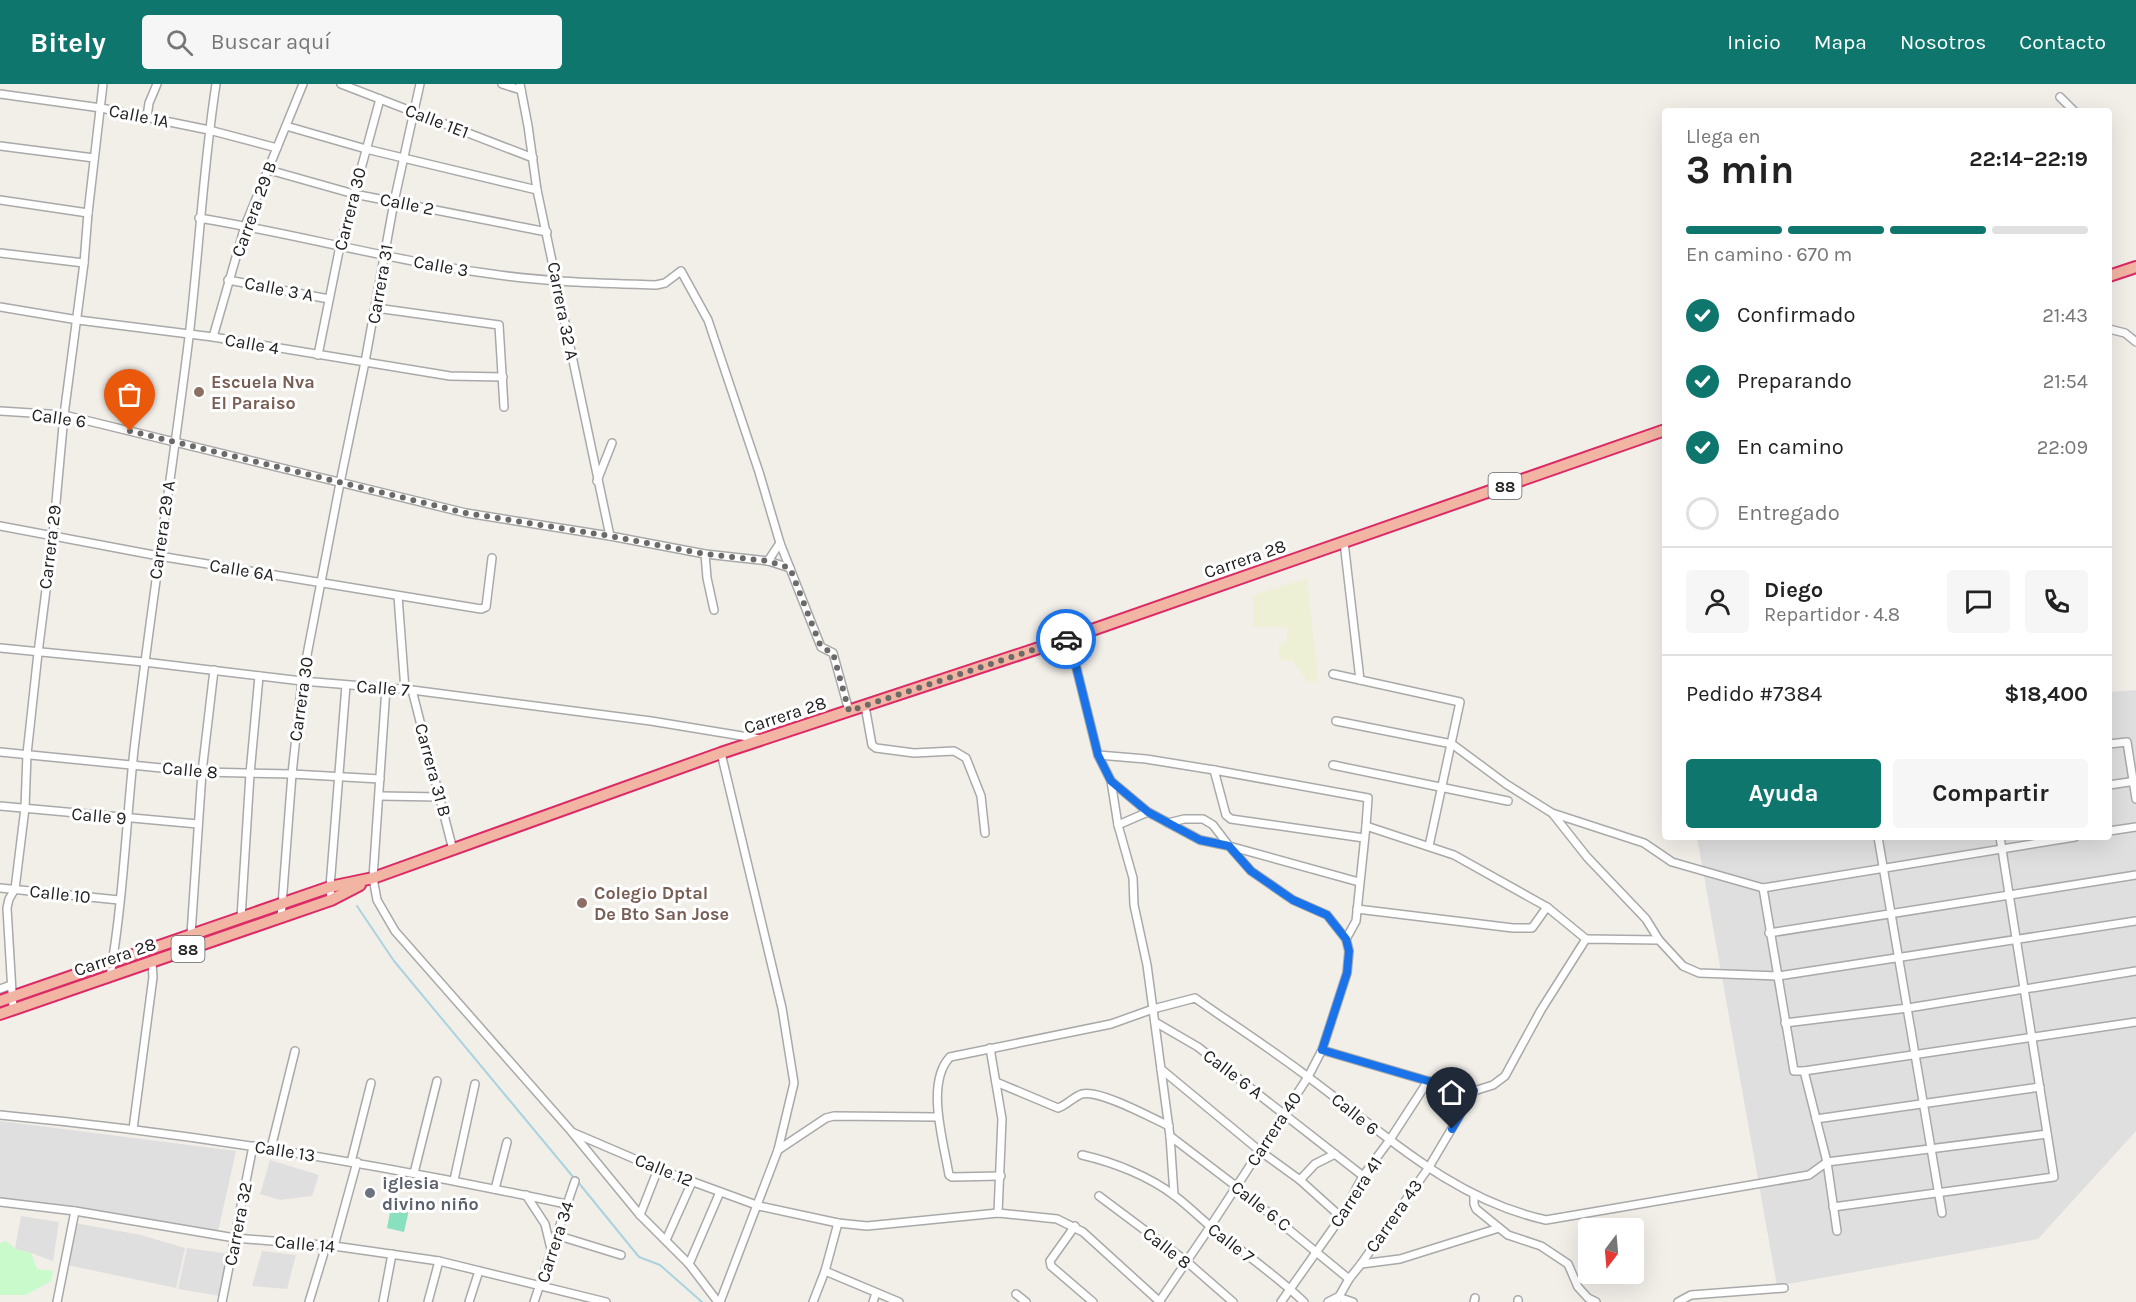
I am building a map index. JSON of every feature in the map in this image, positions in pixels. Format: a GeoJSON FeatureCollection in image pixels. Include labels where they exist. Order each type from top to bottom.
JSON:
{"type":"FeatureCollection","features":[{"type":"Feature","properties":{"kind":"highway"},"geometry":{"type":"LineString","coordinates":[[2112,275],[2136,267]]}},
{"type":"Feature","properties":{"kind":"highway","name":"88"},"geometry":{"type":"LineString","coordinates":[[1344,542],[1662,431]]}},
{"type":"Feature","properties":{"kind":"highway","name":"Carrera 28"},"geometry":{"type":"LineString","coordinates":[[0,1001],[330,887],[373,878],[721,753],[1069,638],[1344,542]]}},
{"type":"Feature","properties":{"kind":"highway","name":"Carrera 28"},"geometry":{"type":"LineString","coordinates":[[0,1014],[331,900],[373,878]]}},
{"type":"Feature","properties":{"kind":"street","name":"Carrera 29"},"geometry":{"type":"LineString","coordinates":[[13,1009],[7,908],[9,898],[15,889],[25,808],[27,754],[103,84]]}},
{"type":"Feature","properties":{"kind":"street"},"geometry":{"type":"LineString","coordinates":[[147,117],[149,102],[157,84]]}},
{"type":"Feature","properties":{"kind":"street","name":"Carrera 29 A"},"geometry":{"type":"LineString","coordinates":[[110,976],[129,819],[132,765],[144,662],[189,335],[199,218],[216,84]]}},
{"type":"Feature","properties":{"kind":"street","name":"Carrera 29 B"},"geometry":{"type":"LineString","coordinates":[[213,337],[245,226],[303,84]]}},
{"type":"Feature","properties":{"kind":"street","name":"Calle 1E1"},"geometry":{"type":"LineString","coordinates":[[341,84],[533,158]]}},
{"type":"Feature","properties":{"kind":"street","name":"Carrera 31"},"geometry":{"type":"LineString","coordinates":[[339,483],[365,362],[394,202],[420,84]]}},
{"type":"Feature","properties":{"kind":"street"},"geometry":{"type":"LineString","coordinates":[[502,84],[521,87]]}},
{"type":"Feature","properties":{"kind":"street","name":"Carrera 32 A"},"geometry":{"type":"LineString","coordinates":[[521,87],[537,190],[610,536]]}},
{"type":"Feature","properties":{"kind":"street","name":"Calle 1A"},"geometry":{"type":"LineString","coordinates":[[0,94],[101,108],[209,130],[277,148]]}},
{"type":"Feature","properties":{"kind":"street"},"geometry":{"type":"LineString","coordinates":[[2060,97],[2071,108]]}},
{"type":"Feature","properties":{"kind":"street","name":"Carrera 30"},"geometry":{"type":"LineString","coordinates":[[318,355],[340,246],[380,99]]}},
{"type":"Feature","properties":{"kind":"street"},"geometry":{"type":"LineString","coordinates":[[286,126],[366,149],[537,190]]}},
{"type":"Feature","properties":{"kind":"street"},"geometry":{"type":"LineString","coordinates":[[0,146],[94,158]]}},
{"type":"Feature","properties":{"kind":"street","name":"Calle 2"},"geometry":{"type":"LineString","coordinates":[[269,170],[354,194],[547,232]]}},
{"type":"Feature","properties":{"kind":"street"},"geometry":{"type":"LineString","coordinates":[[0,200],[88,213]]}},
{"type":"Feature","properties":{"kind":"street","name":"Calle 3"},"geometry":{"type":"LineString","coordinates":[[199,218],[385,256],[490,274],[557,282],[656,285],[664,283],[681,271],[700,302],[712,331],[780,543]]}},
{"type":"Feature","properties":{"kind":"street"},"geometry":{"type":"LineString","coordinates":[[0,253],[84,263]]}},
{"type":"Feature","properties":{"kind":"street","name":"Calle 3 A"},"geometry":{"type":"LineString","coordinates":[[228,280],[329,299]]}},
{"type":"Feature","properties":{"kind":"street","name":"Calle 4"},"geometry":{"type":"LineString","coordinates":[[0,307],[78,320],[213,337],[450,376],[503,377]]}},
{"type":"Feature","properties":{"kind":"street"},"geometry":{"type":"LineString","coordinates":[[375,308],[500,326],[504,407]]}},
{"type":"Feature","properties":{"kind":"street"},"geometry":{"type":"LineString","coordinates":[[2112,329],[2125,333],[2136,342]]}},
{"type":"Feature","properties":{"kind":"street","name":"Calle 6"},"geometry":{"type":"LineString","coordinates":[[0,411],[64,416],[466,513],[705,554],[768,561],[790,568]]}},
{"type":"Feature","properties":{"kind":"street"},"geometry":{"type":"LineString","coordinates":[[597,482],[612,444]]}},
{"type":"Feature","properties":{"kind":"street","name":"Carrera 30"},"geometry":{"type":"LineString","coordinates":[[281,918],[302,681],[339,483]]}},
{"type":"Feature","properties":{"kind":"street","name":"Calle 6A"},"geometry":{"type":"LineString","coordinates":[[0,526],[159,556],[484,609],[492,558]]}},
{"type":"Feature","properties":{"kind":"street"},"geometry":{"type":"LineString","coordinates":[[1344,542],[1360,680]]}},
{"type":"Feature","properties":{"kind":"street"},"geometry":{"type":"LineString","coordinates":[[768,561],[780,543]]}},
{"type":"Feature","properties":{"kind":"street"},"geometry":{"type":"LineString","coordinates":[[780,543],[821,647],[833,653],[849,711]]}},
{"type":"Feature","properties":{"kind":"street"},"geometry":{"type":"LineString","coordinates":[[705,554],[708,586],[714,610]]}},
{"type":"Feature","properties":{"kind":"street","name":"Carrera 31 B"},"geometry":{"type":"LineString","coordinates":[[398,596],[409,690],[441,797],[453,850]]}},
{"type":"Feature","properties":{"kind":"street"},"geometry":{"type":"LineString","coordinates":[[1069,638],[1098,755],[1111,781],[1118,825],[1132,878],[1134,905],[1147,965],[1169,1126],[1174,1195]]}},
{"type":"Feature","properties":{"kind":"street","name":"Calle 7"},"geometry":{"type":"LineString","coordinates":[[0,648],[302,681],[409,690],[651,721],[765,739]]}},
{"type":"Feature","properties":{"kind":"street"},"geometry":{"type":"LineString","coordinates":[[190,949],[202,772],[214,670]]}},
{"type":"Feature","properties":{"kind":"street"},"geometry":{"type":"LineString","coordinates":[[1333,674],[1460,702],[1429,846]]}},
{"type":"Feature","properties":{"kind":"street"},"geometry":{"type":"LineString","coordinates":[[241,918],[259,676]]}},
{"type":"Feature","properties":{"kind":"street"},"geometry":{"type":"LineString","coordinates":[[331,900],[330,887],[346,685]]}},
{"type":"Feature","properties":{"kind":"street"},"geometry":{"type":"LineString","coordinates":[[386,688],[373,878],[377,900],[395,931],[570,1131],[640,1215],[689,1263],[719,1302],[759,1206],[778,1150],[794,1083],[768,942],[721,753]]}},
{"type":"Feature","properties":{"kind":"street"},"geometry":{"type":"LineString","coordinates":[[865,706],[872,745],[876,748],[914,753],[954,751],[966,758],[981,796],[985,833]]}},
{"type":"Feature","properties":{"kind":"street"},"geometry":{"type":"LineString","coordinates":[[1336,721],[1452,744],[1506,784],[1552,813],[1644,843],[1672,862],[1763,888],[2057,840]]}},
{"type":"Feature","properties":{"kind":"street"},"geometry":{"type":"LineString","coordinates":[[2112,744],[2127,742],[2135,781],[2136,799]]}},
{"type":"Feature","properties":{"kind":"street","name":"Calle 8"},"geometry":{"type":"LineString","coordinates":[[0,752],[202,772],[380,779]]}},
{"type":"Feature","properties":{"kind":"street"},"geometry":{"type":"LineString","coordinates":[[1098,755],[1146,759],[1368,798],[1356,921],[1346,939],[1327,915],[1293,900],[1251,871],[1213,825],[1203,819],[1168,822]]}},
{"type":"Feature","properties":{"kind":"street"},"geometry":{"type":"LineString","coordinates":[[1333,765],[1508,801]]}},
{"type":"Feature","properties":{"kind":"street"},"geometry":{"type":"LineString","coordinates":[[1214,771],[1226,814],[1231,819],[1364,838]]}},
{"type":"Feature","properties":{"kind":"street"},"geometry":{"type":"LineString","coordinates":[[1111,781],[1148,812],[1200,840],[1359,882]]}},
{"type":"Feature","properties":{"kind":"street"},"geometry":{"type":"LineString","coordinates":[[2112,785],[2135,781]]}},
{"type":"Feature","properties":{"kind":"street"},"geometry":{"type":"LineString","coordinates":[[380,796],[441,797]]}},
{"type":"Feature","properties":{"kind":"street","name":"Calle 9"},"geometry":{"type":"LineString","coordinates":[[0,806],[198,824]]}},
{"type":"Feature","properties":{"kind":"street"},"geometry":{"type":"LineString","coordinates":[[1118,825],[1148,812]]}},
{"type":"Feature","properties":{"kind":"street"},"geometry":{"type":"LineString","coordinates":[[1552,813],[1587,857],[1646,919],[1659,940],[1683,966],[1699,973],[1778,976],[2136,921]]}},
{"type":"Feature","properties":{"kind":"street"},"geometry":{"type":"LineString","coordinates":[[1366,826],[1454,855],[1546,907],[1586,939],[1659,940]]}},
{"type":"Feature","properties":{"kind":"street"},"geometry":{"type":"LineString","coordinates":[[2112,831],[2136,827]]}},
{"type":"Feature","properties":{"kind":"street"},"geometry":{"type":"LineString","coordinates":[[1879,840],[1942,1213]]}},
{"type":"Feature","properties":{"kind":"street"},"geometry":{"type":"LineString","coordinates":[[1833,1207],[2054,1177],[2000,840]]}},
{"type":"Feature","properties":{"kind":"street"},"geometry":{"type":"LineString","coordinates":[[1769,933],[2136,875]]}},
{"type":"Feature","properties":{"kind":"street","name":"Calle 10"},"geometry":{"type":"LineString","coordinates":[[0,888],[119,900]]}},
{"type":"Feature","properties":{"kind":"street"},"geometry":{"type":"LineString","coordinates":[[1763,888],[1794,1071],[2136,1022]]}},
{"type":"Feature","properties":{"kind":"street"},"geometry":{"type":"LineString","coordinates":[[1357,909],[1514,928],[1532,928],[1546,907]]}},
{"type":"Feature","properties":{"kind":"street","name":"Carrera 40"},"geometry":{"type":"LineString","coordinates":[[1159,1302],[1237,1187],[1308,1077],[1322,1050],[1347,973],[1349,951],[1346,939]]}},
{"type":"Feature","properties":{"kind":"street"},"geometry":{"type":"LineString","coordinates":[[1322,1050],[1428,1081],[1474,1091],[1493,1085],[1505,1076],[1541,1010],[1586,939]]}},
{"type":"Feature","properties":{"kind":"street"},"geometry":{"type":"LineString","coordinates":[[133,1129],[153,978],[152,962]]}},
{"type":"Feature","properties":{"kind":"street"},"geometry":{"type":"LineString","coordinates":[[1785,1023],[1908,1008],[2024,987],[2136,971]]}},
{"type":"Feature","properties":{"kind":"street"},"geometry":{"type":"LineString","coordinates":[[0,989],[11,985]]}},
{"type":"Feature","properties":{"kind":"street","name":"Calle 6"},"geometry":{"type":"LineString","coordinates":[[1153,1009],[1195,998],[1308,1077],[1389,1141],[1429,1167],[1474,1195],[1521,1214],[1546,1220],[1809,1175],[1827,1162]]}},
{"type":"Feature","properties":{"kind":"street"},"geometry":{"type":"LineString","coordinates":[[1001,1176],[951,1177],[949,1175],[938,1117],[940,1074],[950,1057],[1111,1024],[1153,1009]]}},
{"type":"Feature","properties":{"kind":"street","name":"Calle 6 A"},"geometry":{"type":"LineString","coordinates":[[1155,1022],[1198,1047],[1363,1176]]}},
{"type":"Feature","properties":{"kind":"street"},"geometry":{"type":"LineString","coordinates":[[990,1048],[1002,1119],[998,1213]]}},
{"type":"Feature","properties":{"kind":"street"},"geometry":{"type":"LineString","coordinates":[[272,1148],[295,1051]]}},
{"type":"Feature","properties":{"kind":"street"},"geometry":{"type":"LineString","coordinates":[[1161,1069],[1260,1151],[1300,1180],[1341,1217]]}},
{"type":"Feature","properties":{"kind":"street"},"geometry":{"type":"LineString","coordinates":[[1804,1071],[1827,1162],[1838,1231]]}},
{"type":"Feature","properties":{"kind":"street"},"geometry":{"type":"LineString","coordinates":[[414,1173],[437,1081]]}},
{"type":"Feature","properties":{"kind":"street","name":"Carrera 41"},"geometry":{"type":"LineString","coordinates":[[1281,1302],[1341,1217],[1363,1176],[1428,1081]]}},
{"type":"Feature","properties":{"kind":"street"},"geometry":{"type":"LineString","coordinates":[[996,1082],[1058,1108],[1080,1094],[1087,1093],[1120,1103],[1169,1126]]}},
{"type":"Feature","properties":{"kind":"street"},"geometry":{"type":"LineString","coordinates":[[309,1302],[330,1246],[354,1162],[371,1083]]}},
{"type":"Feature","properties":{"kind":"street"},"geometry":{"type":"LineString","coordinates":[[454,1180],[475,1084]]}},
{"type":"Feature","properties":{"kind":"street"},"geometry":{"type":"LineString","coordinates":[[1816,1119],[2040,1087]]}},
{"type":"Feature","properties":{"kind":"street","name":"Carrera 43"},"geometry":{"type":"LineString","coordinates":[[1337,1299],[1429,1167],[1474,1091]]}},
{"type":"Feature","properties":{"kind":"street","name":"Calle 13"},"geometry":{"type":"LineString","coordinates":[[0,1115],[133,1129],[272,1148],[454,1180],[566,1204]]}},
{"type":"Feature","properties":{"kind":"street"},"geometry":{"type":"LineString","coordinates":[[778,1150],[826,1118],[834,1116],[938,1117]]}},
{"type":"Feature","properties":{"kind":"street","name":"Calle 12"},"geometry":{"type":"LineString","coordinates":[[570,1131],[692,1182],[759,1206],[838,1222],[867,1226],[998,1213],[1057,1219],[1075,1226]]}},
{"type":"Feature","properties":{"kind":"street"},"geometry":{"type":"LineString","coordinates":[[1827,1162],[2048,1134]]}},
{"type":"Feature","properties":{"kind":"street","name":"Calle 6 C"},"geometry":{"type":"LineString","coordinates":[[1170,1136],[1237,1187],[1349,1279]]}},
{"type":"Feature","properties":{"kind":"street"},"geometry":{"type":"LineString","coordinates":[[495,1189],[507,1142]]}},
{"type":"Feature","properties":{"kind":"street","name":"Carrera 32"},"geometry":{"type":"LineString","coordinates":[[222,1302],[253,1146]]}},
{"type":"Feature","properties":{"kind":"street"},"geometry":{"type":"LineString","coordinates":[[1300,1180],[1316,1164],[1335,1154]]}},
{"type":"Feature","properties":{"kind":"street","name":"Calle 7"},"geometry":{"type":"LineString","coordinates":[[1082,1155],[1137,1174],[1174,1195],[1210,1227],[1304,1302]]}},
{"type":"Feature","properties":{"kind":"street"},"geometry":{"type":"LineString","coordinates":[[640,1215],[658,1168]]}},
{"type":"Feature","properties":{"kind":"street","name":"Carrera 34"},"geometry":{"type":"LineString","coordinates":[[534,1302],[575,1181]]}},
{"type":"Feature","properties":{"kind":"street"},"geometry":{"type":"LineString","coordinates":[[666,1240],[692,1182]]}},
{"type":"Feature","properties":{"kind":"street"},"geometry":{"type":"LineString","coordinates":[[689,1263],[720,1192]]}},
{"type":"Feature","properties":{"kind":"street"},"geometry":{"type":"LineString","coordinates":[[526,1195],[544,1224],[552,1250]]}},
{"type":"Feature","properties":{"kind":"street"},"geometry":{"type":"LineString","coordinates":[[1474,1195],[1476,1209],[1508,1235],[1541,1246],[1568,1264],[1578,1287],[1588,1298],[1596,1302]]}},
{"type":"Feature","properties":{"kind":"street","name":"Calle 8"},"geometry":{"type":"LineString","coordinates":[[1099,1197],[1186,1261],[1233,1302]]}},
{"type":"Feature","properties":{"kind":"street","name":"Calle 14"},"geometry":{"type":"LineString","coordinates":[[0,1202],[75,1211],[235,1238],[330,1246],[439,1261],[606,1302]]}},
{"type":"Feature","properties":{"kind":"street"},"geometry":{"type":"LineString","coordinates":[[57,1302],[75,1211]]}},
{"type":"Feature","properties":{"kind":"street"},"geometry":{"type":"LineString","coordinates":[[813,1302],[825,1271],[838,1222]]}},
{"type":"Feature","properties":{"kind":"street"},"geometry":{"type":"LineString","coordinates":[[1093,1302],[1051,1266],[1052,1257],[1075,1226],[1159,1302]]}},
{"type":"Feature","properties":{"kind":"street"},"geometry":{"type":"LineString","coordinates":[[1362,1264],[1400,1259],[1499,1228]]}},
{"type":"Feature","properties":{"kind":"street"},"geometry":{"type":"LineString","coordinates":[[556,1235],[621,1255]]}},
{"type":"Feature","properties":{"kind":"street"},"geometry":{"type":"LineString","coordinates":[[383,1302],[392,1254]]}},
{"type":"Feature","properties":{"kind":"street"},"geometry":{"type":"LineString","coordinates":[[428,1302],[439,1261]]}},
{"type":"Feature","properties":{"kind":"street"},"geometry":{"type":"LineString","coordinates":[[469,1302],[479,1271]]}},
{"type":"Feature","properties":{"kind":"street"},"geometry":{"type":"LineString","coordinates":[[825,1271],[899,1302]]}},
{"type":"Feature","properties":{"kind":"street"},"geometry":{"type":"LineString","coordinates":[[1678,1302],[1691,1295],[1784,1288]]}},
{"type":"Feature","properties":{"kind":"street"},"geometry":{"type":"LineString","coordinates":[[873,1302],[876,1293]]}},
{"type":"Feature","properties":{"kind":"street"},"geometry":{"type":"LineString","coordinates":[[1016,1294],[1026,1302]]}},
{"type":"Feature","properties":{"kind":"street"},"geometry":{"type":"LineString","coordinates":[[1328,1302],[1337,1299],[1353,1302]]}},
{"type":"Feature","properties":{"kind":"shaded area"},"geometry":{"type":"Polygon","coordinates":[[[2136,690],[2136,1131],[2038,1239],[1777,1286],[1698,840],[2112,840],[2112,692],[2136,690]]]}},
{"type":"Feature","properties":{"kind":"shaded area"},"geometry":{"type":"Polygon","coordinates":[[[0,1121],[236,1151],[218,1231],[0,1199],[0,1121]]]}},
{"type":"Feature","properties":{"kind":"shaded area"},"geometry":{"type":"Polygon","coordinates":[[[270,1160],[319,1175],[312,1196],[280,1200],[260,1194],[270,1160]]]}},
{"type":"Feature","properties":{"kind":"shaded area"},"geometry":{"type":"Polygon","coordinates":[[[21,1216],[59,1222],[53,1261],[15,1249],[21,1216]]]}},
{"type":"Feature","properties":{"kind":"shaded area"},"geometry":{"type":"Polygon","coordinates":[[[75,1223],[141,1235],[185,1248],[176,1288],[67,1265],[75,1223]]]}},
{"type":"Feature","properties":{"kind":"shaded area"},"geometry":{"type":"Polygon","coordinates":[[[187,1248],[230,1254],[220,1296],[178,1289],[187,1248]]]}},
{"type":"Feature","properties":{"kind":"shaded area"},"geometry":{"type":"Polygon","coordinates":[[[262,1251],[296,1255],[287,1289],[252,1286],[262,1251]]]}},
{"type":"Feature","properties":{"kind":"green space"},"geometry":{"type":"Polygon","coordinates":[[[1307,578],[1318,681],[1308,682],[1293,661],[1280,660],[1278,646],[1287,641],[1287,627],[1253,627],[1253,595],[1307,578]]]}},
{"type":"Feature","properties":{"kind":"green space"},"geometry":{"type":"Polygon","coordinates":[[[393,1197],[411,1201],[404,1232],[387,1228],[393,1197]]]}},
{"type":"Feature","properties":{"kind":"green space"},"geometry":{"type":"Polygon","coordinates":[[[6,1241],[15,1249],[31,1253],[37,1269],[53,1271],[51,1281],[26,1295],[0,1295],[0,1243],[6,1241]]]}},
{"type":"Feature","properties":{"kind":"waterway"},"geometry":{"type":"LineString","coordinates":[[357,906],[394,961],[574,1178]]}},
{"type":"Feature","properties":{"kind":"waterway"},"geometry":{"type":"LineString","coordinates":[[578,1182],[639,1257],[660,1265],[702,1302]]}},
{"type":"Feature","properties":{"kind":"way so far"},"geometry":{"type":"LineString","coordinates":[[130,431],[466,513],[610,536],[648,545],[768,561],[790,568],[821,647],[833,653],[849,711],[1066,639]]}},
{"type":"Feature","properties":{"kind":"place","name":"Escuela Nva El Paraiso"},"geometry":{"type":"Point","coordinates":[199,392]}},
{"type":"Feature","properties":{"kind":"place","name":"Colegio Dptal De Bto San Jose"},"geometry":{"type":"Point","coordinates":[582,903]}},
{"type":"Feature","properties":{"kind":"place","name":"iglesia divino niño"},"geometry":{"type":"Point","coordinates":[370,1193]}},
{"type":"Feature","properties":{"kind":"route"},"geometry":{"type":"LineString","coordinates":[[1066,639],[1069,638],[1098,755],[1111,781],[1148,812],[1200,840],[1229,846],[1251,871],[1293,900],[1327,915],[1346,939],[1349,951],[1347,973],[1322,1050],[1428,1081],[1474,1091],[1452,1129]]}}]}
